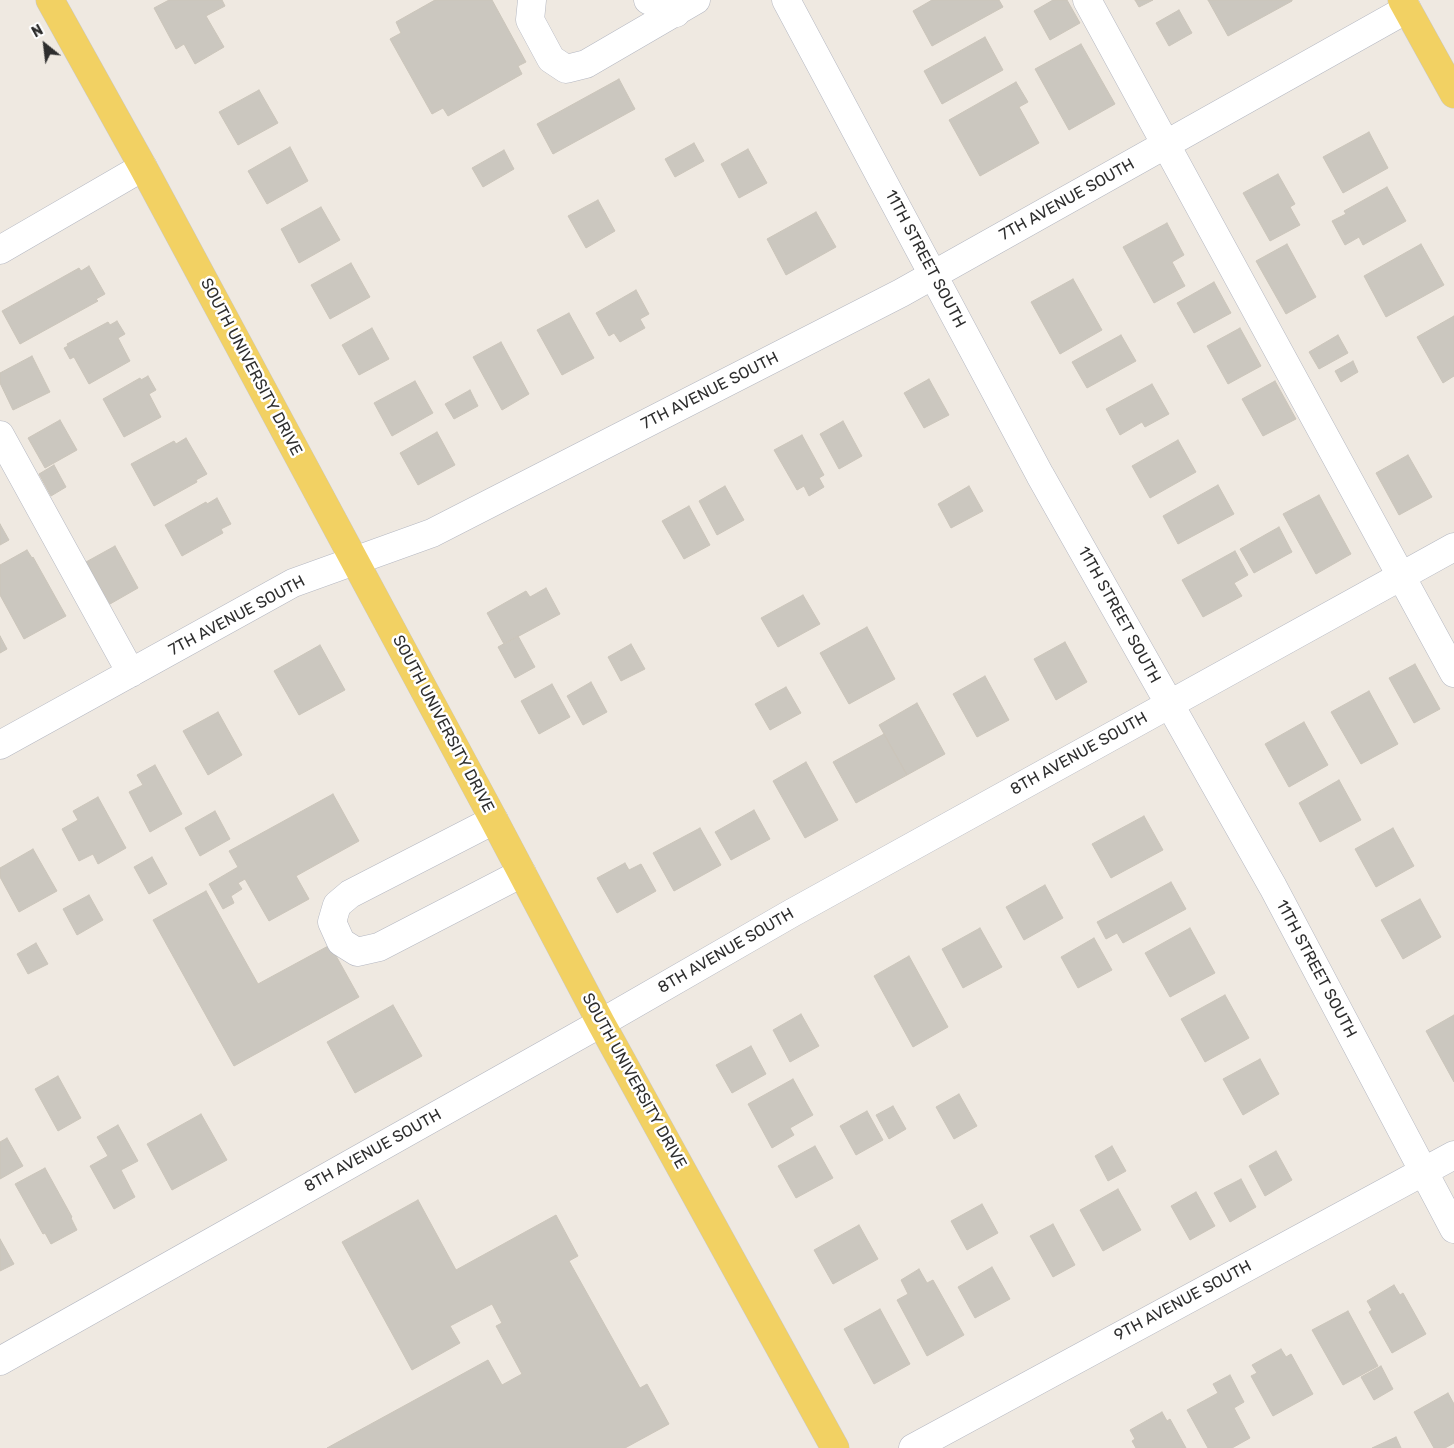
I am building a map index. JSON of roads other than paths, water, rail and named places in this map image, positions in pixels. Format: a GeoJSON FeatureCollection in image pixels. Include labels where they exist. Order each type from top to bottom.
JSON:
{"type":"FeatureCollection","features":[{"type":"Feature","properties":{"kind":"main road","name":"SOUTH UNIVERSITY DRIVE"},"geometry":{"type":"LineString","coordinates":[[50,0],[143,166],[601,1023],[835,1448]]}},
{"type":"Feature","properties":{"kind":"main road"},"geometry":{"type":"LineString","coordinates":[[1404,4],[1454,94]]}},
{"type":"Feature","properties":{"kind":"street"},"geometry":{"type":"LineString","coordinates":[[532,0],[530,20],[551,59],[566,69],[586,64],[686,6]]}},
{"type":"Feature","properties":{"kind":"street"},"geometry":{"type":"LineString","coordinates":[[648,0],[686,6]]}},
{"type":"Feature","properties":{"kind":"street","name":"11TH STREET SOUTH"},"geometry":{"type":"LineString","coordinates":[[786,0],[1040,475],[1273,887],[1454,1229]]}},
{"type":"Feature","properties":{"kind":"street"},"geometry":{"type":"LineString","coordinates":[[1087,0],[1454,673]]}},
{"type":"Feature","properties":{"kind":"street","name":"7TH AVENUE SOUTH"},"geometry":{"type":"LineString","coordinates":[[0,745],[293,583],[432,533],[901,293],[1166,144],[1404,4]]}},
{"type":"Feature","properties":{"kind":"street"},"geometry":{"type":"LineString","coordinates":[[0,250],[143,166]]}},
{"type":"Feature","properties":{"kind":"street"},"geometry":{"type":"LineString","coordinates":[[0,435],[131,672]]}},
{"type":"Feature","properties":{"kind":"street","name":"8TH AVENUE SOUTH"},"geometry":{"type":"LineString","coordinates":[[0,1361],[601,1023],[792,913],[1454,547]]}},
{"type":"Feature","properties":{"kind":"street"},"geometry":{"type":"LineString","coordinates":[[494,820],[350,894],[337,905],[332,922],[341,942],[357,952],[379,947],[522,873]]}},
{"type":"Feature","properties":{"kind":"street","name":"9TH AVENUE SOUTH"},"geometry":{"type":"LineString","coordinates":[[913,1448],[1454,1155]]}}]}
